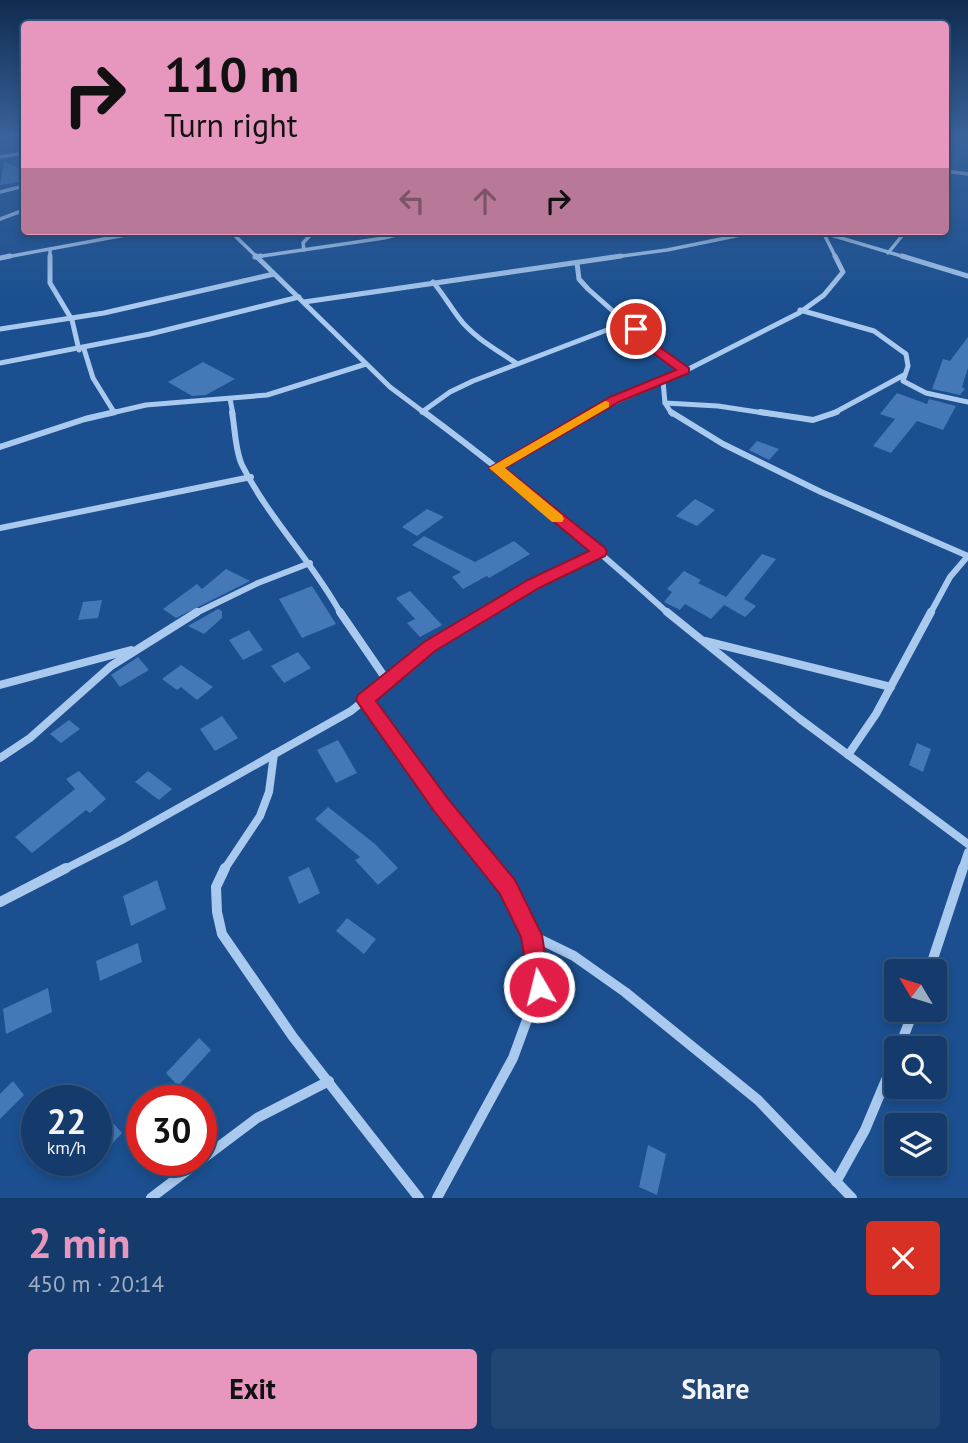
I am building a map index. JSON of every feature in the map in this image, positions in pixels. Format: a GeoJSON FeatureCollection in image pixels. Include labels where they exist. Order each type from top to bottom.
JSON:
{"type":"FeatureCollection","features":[{"type":"Feature","properties":{"kind":"street"},"geometry":{"type":"LineString","coordinates":[[0,219],[21,211]]}},
{"type":"Feature","properties":{"kind":"street"},"geometry":{"type":"LineString","coordinates":[[0,258],[125,235]]}},
{"type":"Feature","properties":{"kind":"street"},"geometry":{"type":"LineString","coordinates":[[234,235],[390,387],[600,552],[701,640],[848,755],[968,844]]}},
{"type":"Feature","properties":{"kind":"street"},"geometry":{"type":"LineString","coordinates":[[304,250],[303,243],[310,235]]}},
{"type":"Feature","properties":{"kind":"street"},"geometry":{"type":"LineString","coordinates":[[255,257],[396,235]]}},
{"type":"Feature","properties":{"kind":"street"},"geometry":{"type":"LineString","coordinates":[[0,363],[81,349],[302,300],[667,250],[741,235]]}},
{"type":"Feature","properties":{"kind":"street"},"geometry":{"type":"LineString","coordinates":[[496,468],[615,400],[663,381],[800,310],[837,283],[844,272],[823,235]]}},
{"type":"Feature","properties":{"kind":"street"},"geometry":{"type":"LineString","coordinates":[[831,235],[968,276]]}},
{"type":"Feature","properties":{"kind":"street"},"geometry":{"type":"LineString","coordinates":[[888,253],[903,235]]}},
{"type":"Feature","properties":{"kind":"street"},"geometry":{"type":"LineString","coordinates":[[50,249],[50,284],[72,320],[93,379],[114,412]]}},
{"type":"Feature","properties":{"kind":"street"},"geometry":{"type":"LineString","coordinates":[[577,263],[579,279],[602,302],[657,350],[685,370]]}},
{"type":"Feature","properties":{"kind":"street"},"geometry":{"type":"LineString","coordinates":[[0,329],[72,320],[159,303],[274,274]]}},
{"type":"Feature","properties":{"kind":"street"},"geometry":{"type":"LineString","coordinates":[[433,282],[450,301],[459,318],[479,337],[516,363]]}},
{"type":"Feature","properties":{"kind":"street"},"geometry":{"type":"LineString","coordinates":[[800,310],[858,324],[887,339],[905,354],[908,366],[902,381],[942,399],[968,402]]}},
{"type":"Feature","properties":{"kind":"street"},"geometry":{"type":"LineString","coordinates":[[422,412],[450,392],[516,363],[628,322]]}},
{"type":"Feature","properties":{"kind":"street"},"geometry":{"type":"LineString","coordinates":[[0,447],[114,412],[146,405],[267,396],[366,364]]}},
{"type":"Feature","properties":{"kind":"street"},"geometry":{"type":"LineString","coordinates":[[665,403],[718,406],[813,420],[835,413],[904,375]]}},
{"type":"Feature","properties":{"kind":"street"},"geometry":{"type":"LineString","coordinates":[[663,381],[665,403],[673,415],[774,470],[968,556],[950,577],[891,687],[848,755]]}},
{"type":"Feature","properties":{"kind":"street"},"geometry":{"type":"LineString","coordinates":[[230,399],[241,463],[278,522],[310,563],[346,624],[388,682]]}},
{"type":"Feature","properties":{"kind":"street"},"geometry":{"type":"LineString","coordinates":[[0,528],[251,478]]}},
{"type":"Feature","properties":{"kind":"street"},"geometry":{"type":"LineString","coordinates":[[0,902],[122,840],[351,711],[429,647],[534,584],[600,552]]}},
{"type":"Feature","properties":{"kind":"street"},"geometry":{"type":"LineString","coordinates":[[0,758],[40,728],[111,665],[138,648],[193,614],[258,583],[310,563]]}},
{"type":"Feature","properties":{"kind":"street"},"geometry":{"type":"LineString","coordinates":[[701,640],[891,687]]}},
{"type":"Feature","properties":{"kind":"street"},"geometry":{"type":"LineString","coordinates":[[0,685],[138,648]]}},
{"type":"Feature","properties":{"kind":"street"},"geometry":{"type":"LineString","coordinates":[[365,700],[441,805],[508,887],[531,935],[539,987],[513,1058],[437,1198]]}},
{"type":"Feature","properties":{"kind":"street"},"geometry":{"type":"LineString","coordinates":[[274,754],[269,792],[260,816],[228,863],[216,887],[217,912],[222,934],[245,969],[265,992],[292,1037],[419,1198]]}},
{"type":"Feature","properties":{"kind":"street"},"geometry":{"type":"LineString","coordinates":[[933,959],[968,852]]}},
{"type":"Feature","properties":{"kind":"street"},"geometry":{"type":"LineString","coordinates":[[531,935],[574,956],[625,992],[758,1100],[852,1198]]}},
{"type":"Feature","properties":{"kind":"street"},"geometry":{"type":"LineString","coordinates":[[217,1148],[257,1118],[329,1081]]}},
{"type":"Feature","properties":{"kind":"street"},"geometry":{"type":"LineString","coordinates":[[836,1182],[864,1130],[884,1084]]}},
{"type":"Feature","properties":{"kind":"street"},"geometry":{"type":"LineString","coordinates":[[151,1198],[180,1176]]}},
{"type":"Feature","properties":{"kind":"building"},"geometry":{"type":"Polygon","coordinates":[[[968,337],[968,368],[962,387],[965,389],[960,395],[932,389],[943,359],[950,361],[968,337]]]}},
{"type":"Feature","properties":{"kind":"building"},"geometry":{"type":"Polygon","coordinates":[[[203,362],[235,379],[206,395],[192,396],[168,382],[203,362]]]}},
{"type":"Feature","properties":{"kind":"building"},"geometry":{"type":"Polygon","coordinates":[[[897,393],[927,404],[929,399],[956,406],[943,430],[917,421],[891,453],[873,446],[895,419],[880,414],[897,393]]]}},
{"type":"Feature","properties":{"kind":"building"},"geometry":{"type":"Polygon","coordinates":[[[757,441],[779,449],[769,460],[749,450],[757,441]]]}},
{"type":"Feature","properties":{"kind":"building"},"geometry":{"type":"Polygon","coordinates":[[[695,499],[715,510],[697,526],[676,516],[695,499]]]}},
{"type":"Feature","properties":{"kind":"building"},"geometry":{"type":"Polygon","coordinates":[[[427,509],[444,517],[417,536],[402,527],[427,509]]]}},
{"type":"Feature","properties":{"kind":"building"},"geometry":{"type":"Polygon","coordinates":[[[424,536],[475,562],[514,541],[530,554],[489,578],[487,576],[463,589],[452,577],[461,572],[412,545],[424,536]]]}},
{"type":"Feature","properties":{"kind":"building"},"geometry":{"type":"Polygon","coordinates":[[[762,554],[776,559],[744,599],[756,606],[745,617],[724,605],[711,619],[685,604],[680,610],[664,602],[672,592],[667,589],[684,571],[701,580],[698,583],[726,597],[762,554]]]}},
{"type":"Feature","properties":{"kind":"building"},"geometry":{"type":"Polygon","coordinates":[[[226,569],[250,581],[176,618],[163,609],[197,584],[202,589],[226,569]]]}},
{"type":"Feature","properties":{"kind":"building"},"geometry":{"type":"Polygon","coordinates":[[[312,586],[336,624],[302,638],[279,599],[312,586]]]}},
{"type":"Feature","properties":{"kind":"building"},"geometry":{"type":"Polygon","coordinates":[[[410,591],[442,625],[420,637],[407,623],[415,619],[396,598],[410,591]]]}},
{"type":"Feature","properties":{"kind":"building"},"geometry":{"type":"Polygon","coordinates":[[[102,600],[98,618],[78,620],[83,602],[102,600]]]}},
{"type":"Feature","properties":{"kind":"building"},"geometry":{"type":"Polygon","coordinates":[[[218,609],[222,611],[222,618],[204,634],[188,626],[218,609]]]}},
{"type":"Feature","properties":{"kind":"building"},"geometry":{"type":"Polygon","coordinates":[[[249,630],[263,650],[243,660],[229,640],[249,630]]]}},
{"type":"Feature","properties":{"kind":"building"},"geometry":{"type":"Polygon","coordinates":[[[298,652],[311,668],[284,683],[271,666],[298,652]]]}},
{"type":"Feature","properties":{"kind":"building"},"geometry":{"type":"Polygon","coordinates":[[[138,657],[149,670],[120,687],[111,675],[138,657]]]}},
{"type":"Feature","properties":{"kind":"building"},"geometry":{"type":"Polygon","coordinates":[[[181,665],[213,687],[197,700],[181,687],[177,690],[162,679],[181,665]]]}},
{"type":"Feature","properties":{"kind":"building"},"geometry":{"type":"Polygon","coordinates":[[[222,716],[238,738],[215,751],[200,729],[222,716]]]}},
{"type":"Feature","properties":{"kind":"building"},"geometry":{"type":"Polygon","coordinates":[[[69,720],[80,729],[61,743],[50,734],[69,720]]]}},
{"type":"Feature","properties":{"kind":"building"},"geometry":{"type":"Polygon","coordinates":[[[338,740],[357,773],[336,783],[317,750],[338,740]]]}},
{"type":"Feature","properties":{"kind":"building"},"geometry":{"type":"Polygon","coordinates":[[[917,743],[931,749],[923,772],[909,765],[917,743]]]}},
{"type":"Feature","properties":{"kind":"building"},"geometry":{"type":"Polygon","coordinates":[[[79,771],[106,799],[90,813],[86,810],[32,853],[15,837],[75,789],[66,779],[79,771]]]}},
{"type":"Feature","properties":{"kind":"building"},"geometry":{"type":"Polygon","coordinates":[[[148,771],[172,789],[159,800],[135,782],[148,771]]]}},
{"type":"Feature","properties":{"kind":"building"},"geometry":{"type":"Polygon","coordinates":[[[328,807],[375,844],[398,868],[378,885],[355,860],[360,857],[315,819],[328,807]]]}},
{"type":"Feature","properties":{"kind":"building"},"geometry":{"type":"Polygon","coordinates":[[[309,867],[320,893],[299,904],[288,877],[309,867]]]}},
{"type":"Feature","properties":{"kind":"building"},"geometry":{"type":"Polygon","coordinates":[[[157,880],[166,909],[131,926],[123,896],[157,880]]]}},
{"type":"Feature","properties":{"kind":"building"},"geometry":{"type":"Polygon","coordinates":[[[347,918],[376,939],[364,954],[336,931],[347,918]]]}},
{"type":"Feature","properties":{"kind":"building"},"geometry":{"type":"Polygon","coordinates":[[[138,943],[142,962],[100,981],[96,961],[138,943]]]}},
{"type":"Feature","properties":{"kind":"building"},"geometry":{"type":"Polygon","coordinates":[[[48,988],[52,1012],[6,1034],[3,1009],[48,988]]]}},
{"type":"Feature","properties":{"kind":"building"},"geometry":{"type":"Polygon","coordinates":[[[199,1038],[211,1050],[179,1085],[166,1073],[199,1038]]]}},
{"type":"Feature","properties":{"kind":"building"},"geometry":{"type":"Polygon","coordinates":[[[13,1081],[21,1091],[21,1098],[0,1119],[0,1094],[13,1081]]]}},
{"type":"Feature","properties":{"kind":"building"},"geometry":{"type":"Polygon","coordinates":[[[112,1122],[122,1133],[112,1144],[112,1122]]]}},
{"type":"Feature","properties":{"kind":"building"},"geometry":{"type":"Polygon","coordinates":[[[648,1145],[666,1154],[657,1195],[639,1187],[648,1145]]]}},
{"type":"Feature","properties":{"kind":"slow traffic"},"geometry":{"type":"LineString","coordinates":[[557,519],[496,468],[541,443],[557,430],[605,405]]}},
{"type":"Feature","properties":{"kind":"route"},"geometry":{"type":"LineString","coordinates":[[539,987],[531,935],[508,887],[441,805],[365,700],[429,647],[534,584],[600,552],[496,468],[541,443],[557,430],[615,400],[685,370],[657,350],[636,329]]}}]}
